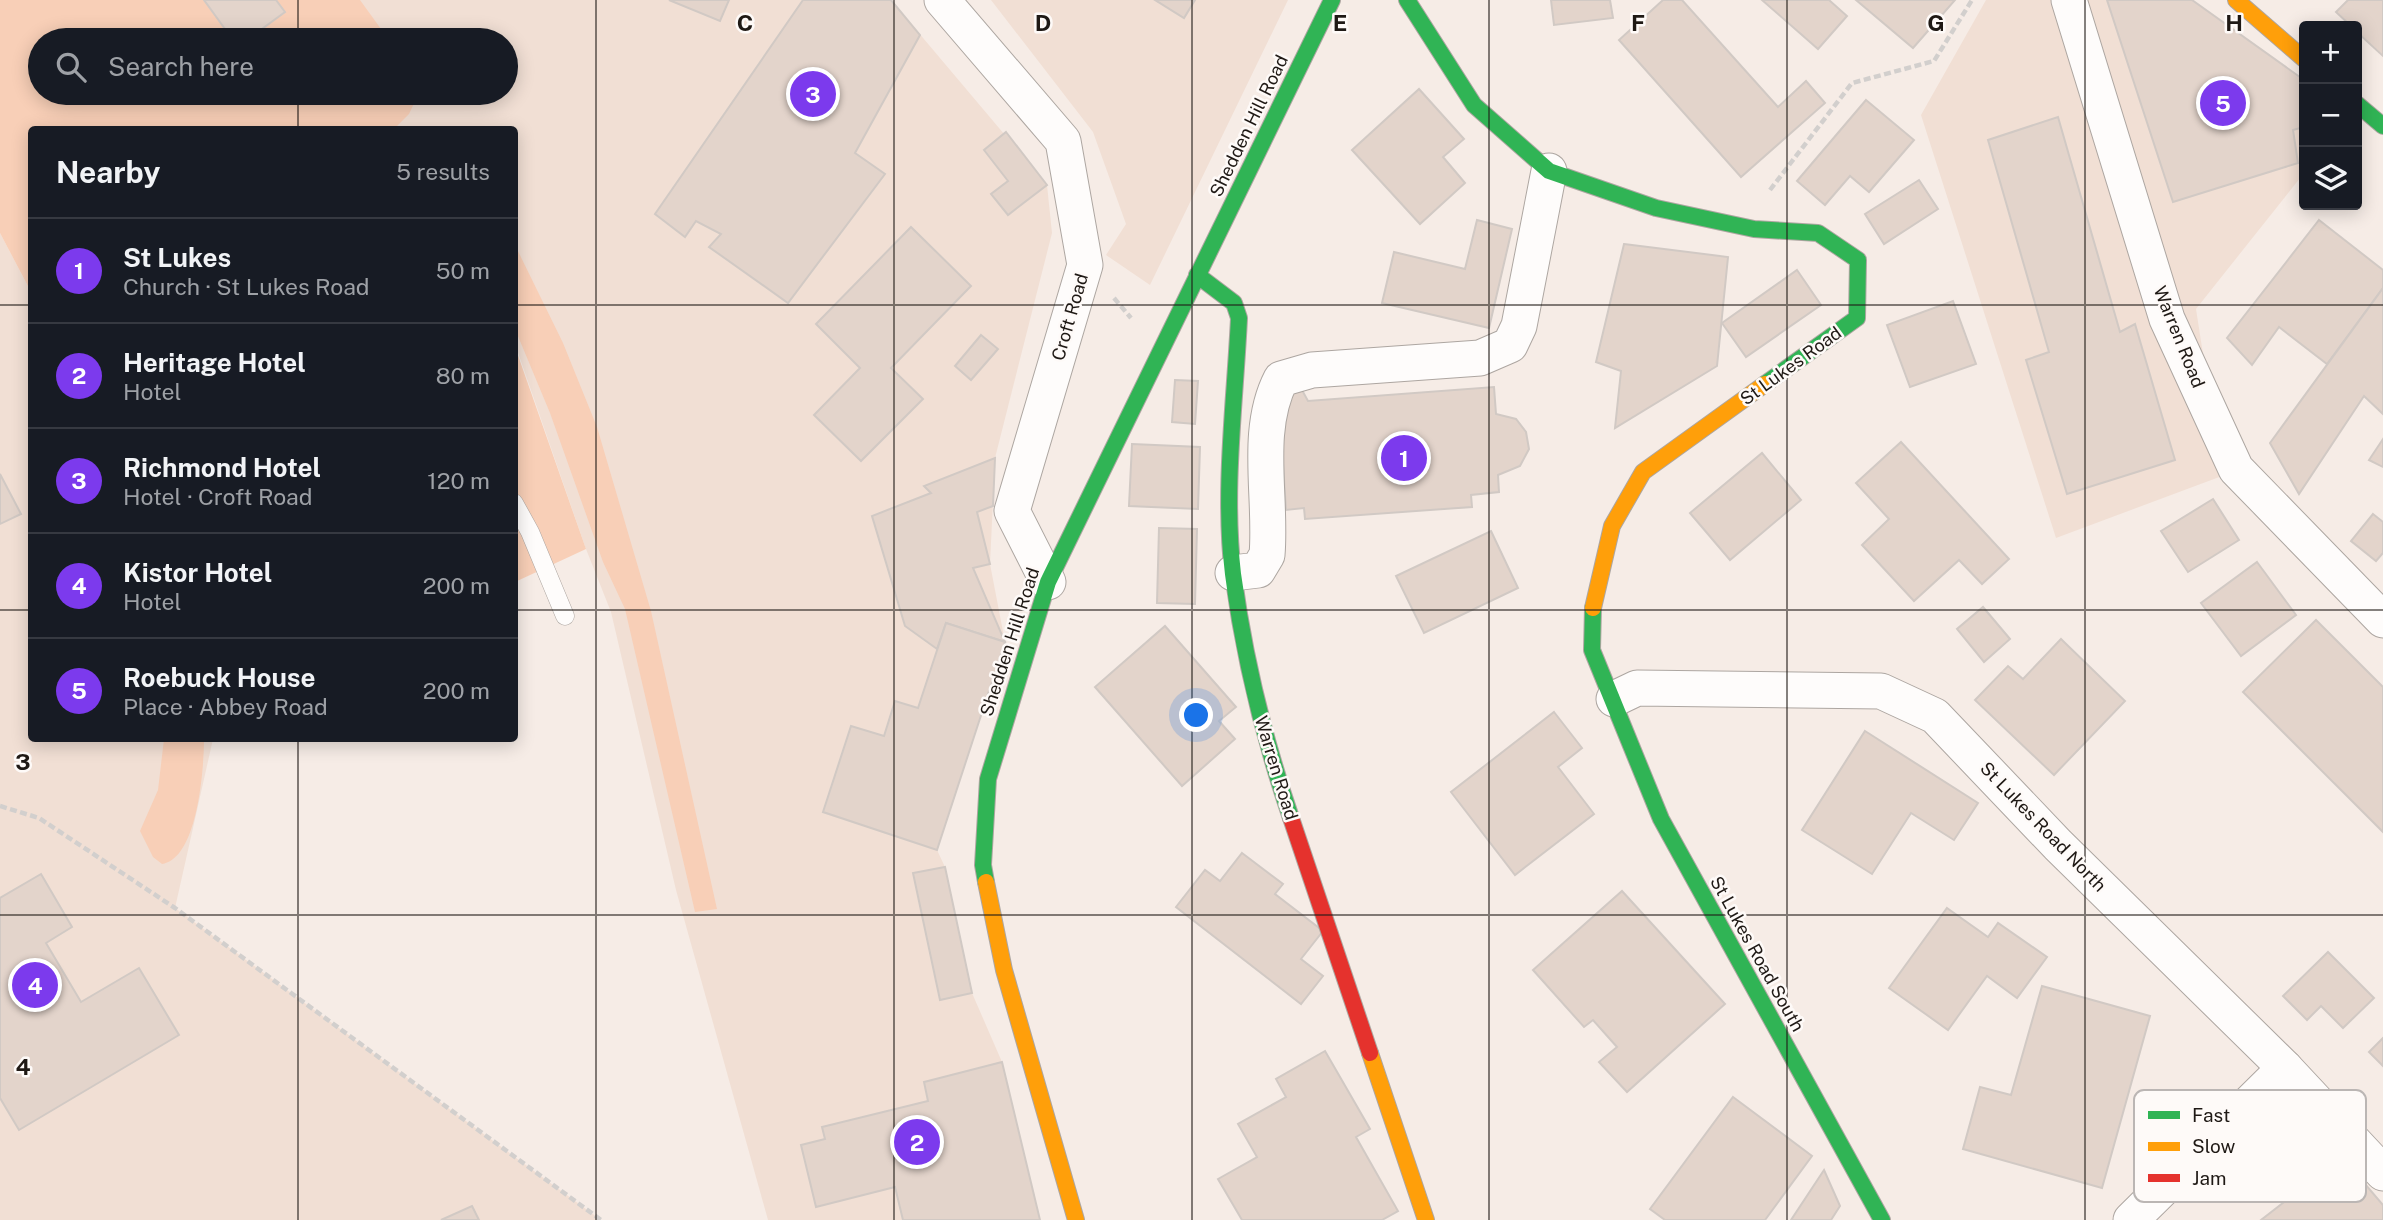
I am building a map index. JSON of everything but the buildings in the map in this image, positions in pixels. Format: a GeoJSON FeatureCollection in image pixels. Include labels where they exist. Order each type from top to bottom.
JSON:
{"type":"FeatureCollection","features":[{"type":"Feature","properties":{"kind":"street","name":"Croft Road"},"geometry":{"type":"LineString","coordinates":[[942,0],[1063,141],[1085,265],[1012,511],[1048,582]]}},
{"type":"Feature","properties":{"kind":"street","name":"Shedden Hill Road"},"geometry":{"type":"LineString","coordinates":[[1076,1220],[1004,971],[983,865],[988,779],[1048,582],[1332,0]]}},
{"type":"Feature","properties":{"kind":"street","name":"St Lukes Road"},"geometry":{"type":"LineString","coordinates":[[1406,0],[1474,105],[1516,145],[1549,171],[1656,208],[1754,229],[1818,233],[1858,260],[1857,318],[1643,472],[1612,526],[1593,599],[1592,650],[1614,699]]}},
{"type":"Feature","properties":{"kind":"street","name":"Warren Road"},"geometry":{"type":"LineString","coordinates":[[2069,0],[2167,319],[2236,469],[2383,620]]}},
{"type":"Feature","properties":{"kind":"street"},"geometry":{"type":"LineString","coordinates":[[2236,0],[2299,55]]}},
{"type":"Feature","properties":{"kind":"street"},"geometry":{"type":"LineString","coordinates":[[2362,108],[2383,126]]}},
{"type":"Feature","properties":{"kind":"street"},"geometry":{"type":"LineString","coordinates":[[1233,573],[1258,570],[1267,555],[1270,401],[1281,379],[1312,370],[1480,358],[1510,345],[1520,326],[1549,171]]}},
{"type":"Feature","properties":{"kind":"street","name":"Warren Road"},"geometry":{"type":"LineString","coordinates":[[1197,275],[1234,303],[1239,318],[1230,500],[1233,573],[1264,738],[1426,1220]]}},
{"type":"Feature","properties":{"kind":"street","name":"St Lukes Road North"},"geometry":{"type":"LineString","coordinates":[[1614,699],[1637,688],[1881,691],[1935,716],[2058,845],[2307,1090]]}},
{"type":"Feature","properties":{"kind":"street","name":"St Lukes Road South"},"geometry":{"type":"LineString","coordinates":[[1614,699],[1661,820],[1882,1220]]}},
{"type":"Feature","properties":{"kind":"street"},"geometry":{"type":"LineString","coordinates":[[2264,1090],[2286,1068]]}},
{"type":"Feature","properties":{"kind":"street","name":"St Lukes Road North"},"geometry":{"type":"LineString","coordinates":[[2366,1154],[2383,1172]]}},
{"type":"Feature","properties":{"kind":"street"},"geometry":{"type":"LineString","coordinates":[[2131,1220],[2149,1202]]}},
{"type":"Feature","properties":{"kind":"lane"},"geometry":{"type":"LineString","coordinates":[[518,510],[530,532],[565,616]]}},
{"type":"Feature","properties":{"kind":"path"},"geometry":{"type":"LineString","coordinates":[[1754,229],[1762,200],[1852,83],[1934,61],[1972,0]]}},
{"type":"Feature","properties":{"kind":"path"},"geometry":{"type":"LineString","coordinates":[[1085,265],[1162,353]]}},
{"type":"Feature","properties":{"kind":"path"},"geometry":{"type":"LineString","coordinates":[[0,806],[39,818],[175,908],[601,1220]]}},
{"type":"Feature","properties":{"kind":"shaded area"},"geometry":{"type":"Polygon","coordinates":[[[0,0],[360,0],[380,28],[28,28],[28,105],[413,105],[409,114],[397,126],[28,126],[28,286],[0,233],[0,0]]]}},
{"type":"Feature","properties":{"kind":"shaded area"},"geometry":{"type":"Polygon","coordinates":[[[314,0],[891,0],[1047,185],[1052,233],[995,458],[990,564],[1005,642],[937,850],[945,867],[972,993],[1002,1062],[1040,1220],[768,1220],[676,890],[611,612],[586,549],[518,353],[518,126],[392,126],[379,105],[518,105],[518,28],[332,28],[314,0]]]}},
{"type":"Feature","properties":{"kind":"shaded area"},"geometry":{"type":"Polygon","coordinates":[[[991,0],[1288,0],[1150,285],[1106,255],[1126,224],[1093,132],[991,0]]]}},
{"type":"Feature","properties":{"kind":"shaded area"},"geometry":{"type":"Polygon","coordinates":[[[1986,0],[2192,0],[2299,76],[2299,179],[2196,309],[2222,476],[2056,538],[1921,115],[1986,0]]]}},
{"type":"Feature","properties":{"kind":"shaded area"},"geometry":{"type":"Polygon","coordinates":[[[0,233],[28,286],[28,742],[212,742],[175,908],[601,1220],[0,1220],[0,233]]]}},
{"type":"Feature","properties":{"kind":"shaded area"},"geometry":{"type":"Polygon","coordinates":[[[518,251],[563,343],[597,427],[651,611],[717,909],[695,912],[625,609],[603,562],[550,413],[518,336],[518,251]]]}},
{"type":"Feature","properties":{"kind":"shaded area"},"geometry":{"type":"Polygon","coordinates":[[[518,355],[586,549],[518,581],[518,355]]]}},
{"type":"Feature","properties":{"kind":"shaded area"},"geometry":{"type":"Polygon","coordinates":[[[164,742],[204,742],[200,790],[191,830],[184,846],[174,858],[162,864],[153,857],[140,831],[158,790],[164,742]]]}},
{"type":"Feature","properties":{"kind":"traffic: fast"},"geometry":{"type":"LineString","coordinates":[[986,882],[983,865],[988,779],[1048,582],[1332,0]]}},
{"type":"Feature","properties":{"kind":"traffic: fast"},"geometry":{"type":"LineString","coordinates":[[1407,0],[1474,105],[1549,171],[1656,208],[1754,229],[1818,233],[1858,260],[1857,318],[1765,384]]}},
{"type":"Feature","properties":{"kind":"traffic: fast"},"geometry":{"type":"LineString","coordinates":[[2362,108],[2383,126]]}},
{"type":"Feature","properties":{"kind":"traffic: fast"},"geometry":{"type":"LineString","coordinates":[[1197,275],[1234,303],[1239,318],[1229,478],[1233,574],[1256,698],[1291,818]]}},
{"type":"Feature","properties":{"kind":"traffic: fast"},"geometry":{"type":"LineString","coordinates":[[1593,608],[1592,650],[1661,819],[1882,1220]]}},
{"type":"Feature","properties":{"kind":"traffic: slow"},"geometry":{"type":"LineString","coordinates":[[2236,0],[2299,55]]}},
{"type":"Feature","properties":{"kind":"traffic: slow"},"geometry":{"type":"LineString","coordinates":[[1593,608],[1612,526],[1643,472],[1765,384]]}},
{"type":"Feature","properties":{"kind":"traffic: slow"},"geometry":{"type":"LineString","coordinates":[[986,882],[1004,970],[1076,1220]]}},
{"type":"Feature","properties":{"kind":"traffic: slow"},"geometry":{"type":"LineString","coordinates":[[1370,1053],[1426,1220]]}},
{"type":"Feature","properties":{"kind":"traffic: jam"},"geometry":{"type":"LineString","coordinates":[[1291,818],[1370,1053]]}},
{"type":"Feature","properties":{"kind":"place","name":"Richmond Hotel"},"geometry":{"type":"Point","coordinates":[813,94]}},
{"type":"Feature","properties":{"kind":"place","name":"Roebuck House"},"geometry":{"type":"Point","coordinates":[2223,103]}},
{"type":"Feature","properties":{"kind":"place","name":"St Lukes"},"geometry":{"type":"Point","coordinates":[1404,458]}},
{"type":"Feature","properties":{"kind":"place","name":"Kistor Hotel"},"geometry":{"type":"Point","coordinates":[35,985]}},
{"type":"Feature","properties":{"kind":"place","name":"Heritage Hotel"},"geometry":{"type":"Point","coordinates":[917,1142]}}]}
